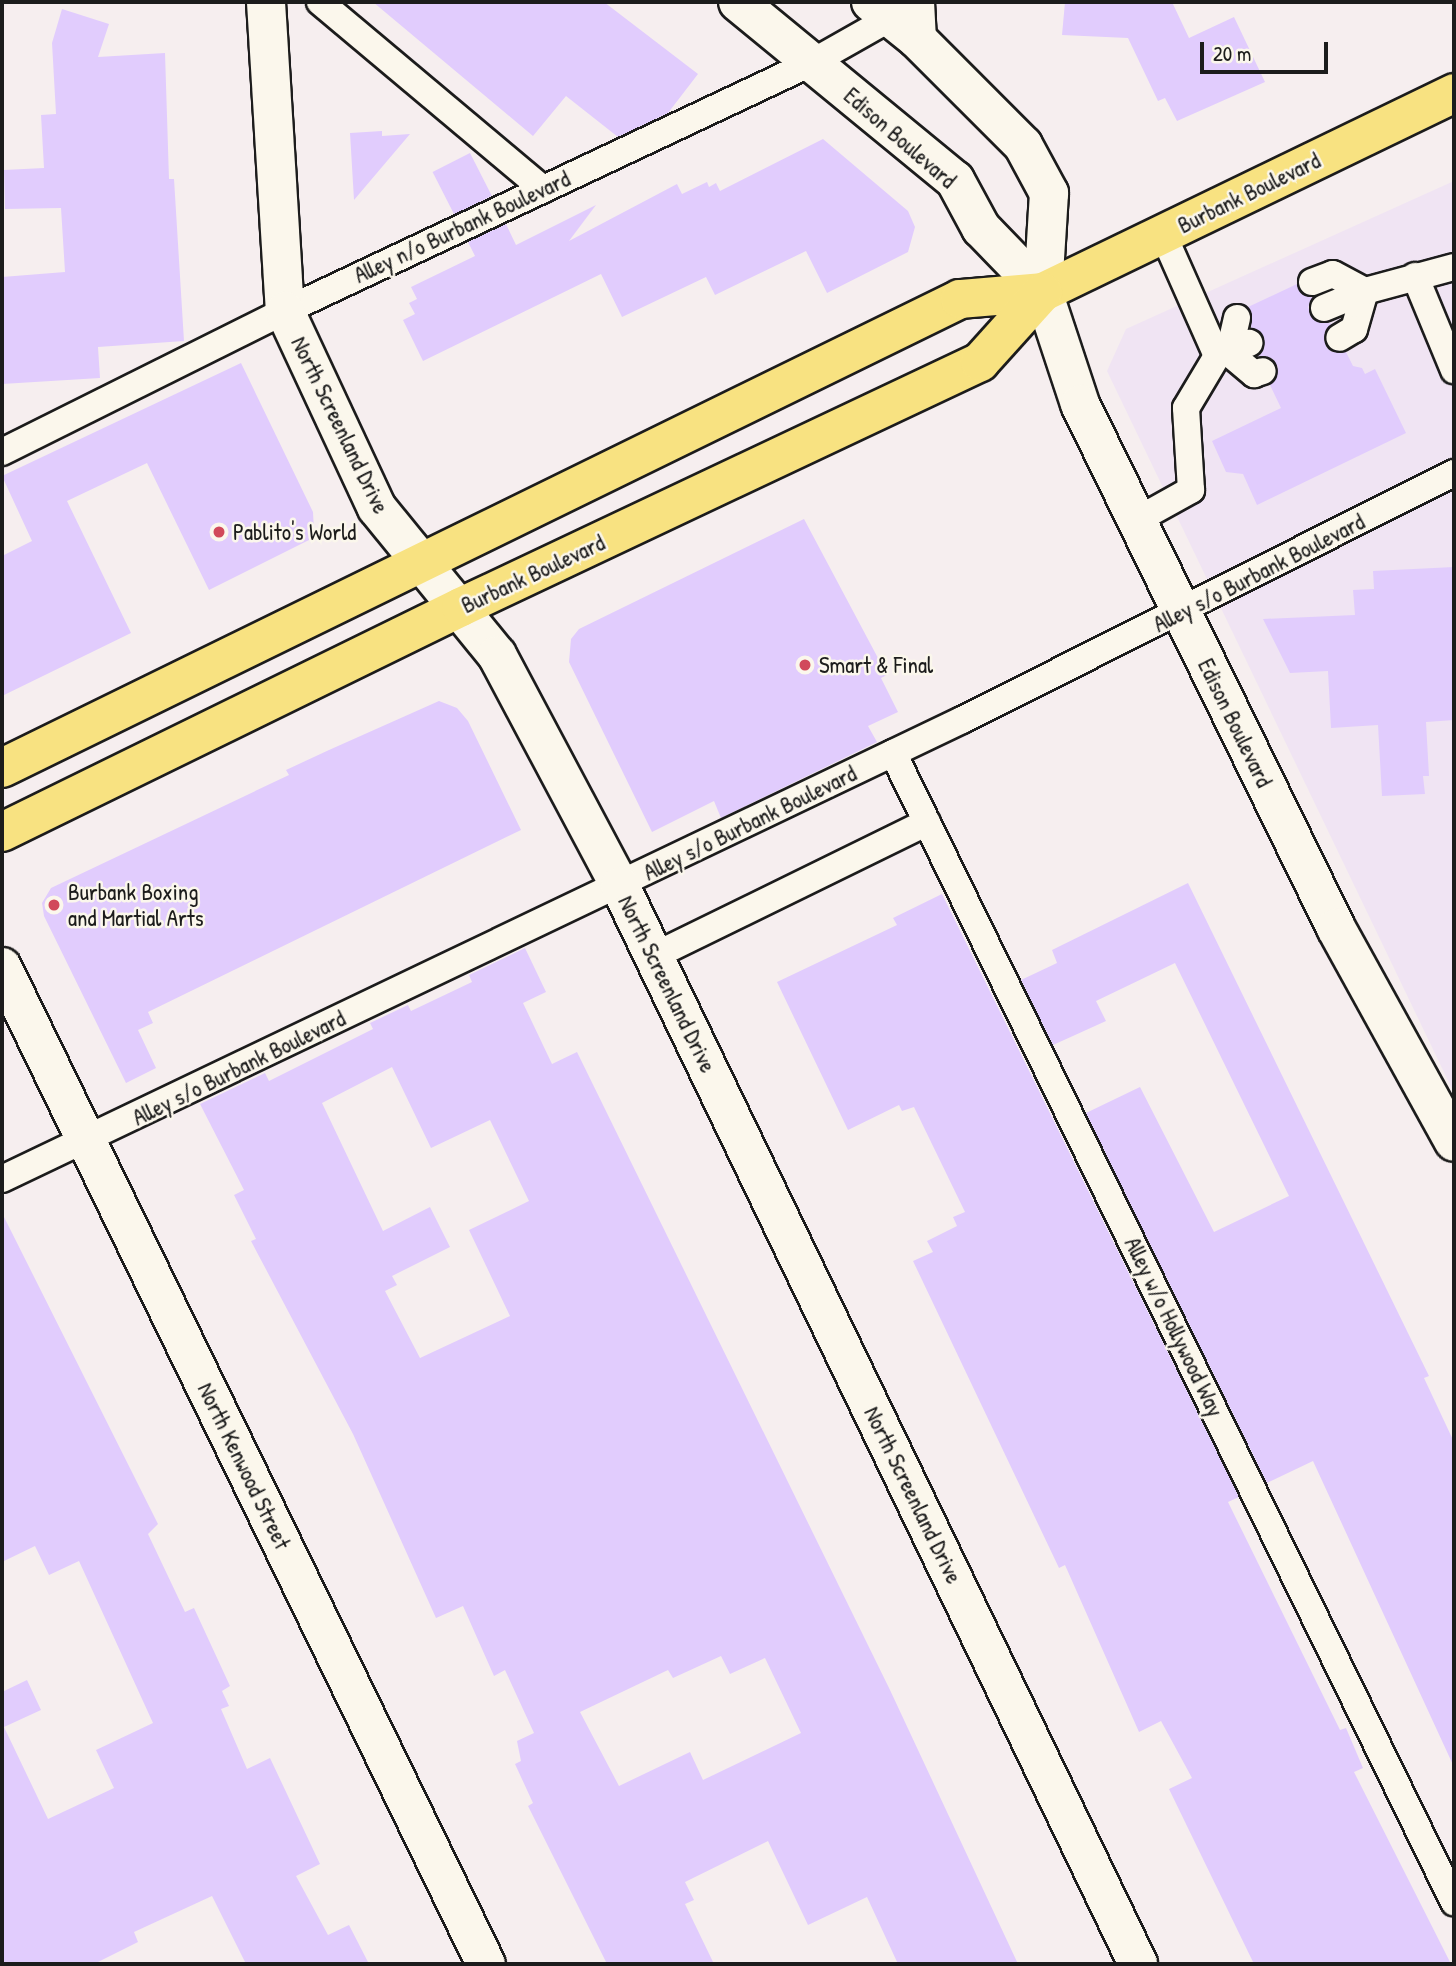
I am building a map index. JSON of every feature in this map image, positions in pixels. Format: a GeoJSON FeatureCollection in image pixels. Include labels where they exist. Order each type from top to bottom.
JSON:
{"type":"FeatureCollection","features":[{"type":"Feature","properties":{"kind":"main road","name":"Burbank Boulevard"},"geometry":{"type":"LineString","coordinates":[[2,768],[960,299],[1043,292],[1454,93]]}},
{"type":"Feature","properties":{"kind":"main road","name":"Burbank Boulevard"},"geometry":{"type":"LineString","coordinates":[[2,832],[461,607],[868,419],[981,362],[1043,292]]}},
{"type":"Feature","properties":{"kind":"street","name":"North Screenland Drive"},"geometry":{"type":"LineString","coordinates":[[266,2],[285,311],[377,508],[461,607],[502,663],[620,886],[1138,1964]]}},
{"type":"Feature","properties":{"kind":"street","name":"Edison Boulevard"},"geometry":{"type":"LineString","coordinates":[[738,2],[955,180],[981,228],[1043,292]]}},
{"type":"Feature","properties":{"kind":"street","name":"Edison Boulevard"},"geometry":{"type":"LineString","coordinates":[[905,11],[1023,145],[1049,193],[1043,292],[1068,377],[1336,928],[1454,1142]]}},
{"type":"Feature","properties":{"kind":"street","name":"North Kenwood Street"},"geometry":{"type":"LineString","coordinates":[[2,967],[486,1964]]}},
{"type":"Feature","properties":{"kind":"lane"},"geometry":{"type":"LineString","coordinates":[[320,2],[543,189]]}},
{"type":"Feature","properties":{"kind":"lane","name":"Alley n/o Burbank Boulevard"},"geometry":{"type":"LineString","coordinates":[[2,452],[285,311],[811,63],[905,11]]}},
{"type":"Feature","properties":{"kind":"lane"},"geometry":{"type":"LineString","coordinates":[[1163,234],[1232,351],[1254,374],[1263,371]]}},
{"type":"Feature","properties":{"kind":"lane"},"geometry":{"type":"LineString","coordinates":[[1324,308],[1365,291],[1454,267]]}},
{"type":"Feature","properties":{"kind":"lane"},"geometry":{"type":"LineString","coordinates":[[1312,282],[1333,274],[1365,291]]}},
{"type":"Feature","properties":{"kind":"lane"},"geometry":{"type":"LineString","coordinates":[[1415,276],[1454,370]]}},
{"type":"Feature","properties":{"kind":"lane"},"geometry":{"type":"LineString","coordinates":[[1339,338],[1354,329],[1365,291]]}},
{"type":"Feature","properties":{"kind":"lane"},"geometry":{"type":"LineString","coordinates":[[1137,520],[1191,490],[1186,408],[1232,351],[1237,318]]}},
{"type":"Feature","properties":{"kind":"lane","name":"Alley s/o Burbank Boulevard"},"geometry":{"type":"LineString","coordinates":[[2,1179],[620,886],[1182,612],[1454,472]]}},
{"type":"Feature","properties":{"kind":"lane","name":"Alley w/o Hollywood Way"},"geometry":{"type":"LineString","coordinates":[[893,753],[1454,1902]]}},
{"type":"Feature","properties":{"kind":"lane"},"geometry":{"type":"LineString","coordinates":[[653,956],[927,822]]}},
{"type":"Feature","properties":{"kind":"shaded area"},"geometry":{"type":"Polygon","coordinates":[[[1454,181],[1454,1093],[1107,371],[1126,329],[1454,181]]]}},
{"type":"Feature","properties":{"kind":"building"},"geometry":{"type":"Polygon","coordinates":[[[373,2],[604,2],[698,74],[668,113],[618,137],[566,96],[533,136],[373,2]]]}},
{"type":"Feature","properties":{"kind":"building"},"geometry":{"type":"Polygon","coordinates":[[[1065,2],[1172,2],[1189,38],[1234,17],[1265,82],[1177,121],[1165,98],[1158,101],[1128,38],[1062,35],[1065,2]]]}},
{"type":"Feature","properties":{"kind":"building"},"geometry":{"type":"Polygon","coordinates":[[[62,9],[109,24],[98,57],[165,53],[169,179],[174,179],[184,341],[98,347],[100,378],[2,384],[2,277],[65,272],[61,208],[5,209],[4,170],[44,168],[41,115],[56,114],[52,43],[62,9]]]}},
{"type":"Feature","properties":{"kind":"building"},"geometry":{"type":"Polygon","coordinates":[[[382,131],[382,136],[410,134],[354,200],[350,133],[382,131]]]}},
{"type":"Feature","properties":{"kind":"building"},"geometry":{"type":"Polygon","coordinates":[[[823,139],[908,211],[915,227],[908,252],[827,293],[806,251],[715,295],[706,277],[622,317],[601,274],[423,361],[403,320],[415,314],[409,303],[417,299],[411,287],[475,256],[468,242],[506,224],[516,245],[596,205],[569,241],[677,184],[682,194],[707,182],[709,187],[716,183],[720,191],[823,139]]]}},
{"type":"Feature","properties":{"kind":"building"},"geometry":{"type":"Polygon","coordinates":[[[470,153],[492,196],[454,215],[433,172],[470,153]]]}},
{"type":"Feature","properties":{"kind":"building"},"geometry":{"type":"Polygon","coordinates":[[[1297,284],[1302,294],[1313,297],[1308,307],[1314,320],[1332,324],[1325,331],[1326,347],[1332,352],[1346,352],[1353,366],[1362,368],[1365,374],[1375,369],[1406,433],[1257,505],[1243,474],[1226,472],[1212,441],[1281,408],[1270,385],[1278,367],[1273,359],[1257,356],[1264,338],[1251,327],[1248,307],[1297,284]]]}},
{"type":"Feature","properties":{"kind":"building"},"geometry":{"type":"Polygon","coordinates":[[[241,363],[313,512],[314,531],[309,540],[209,590],[147,463],[67,501],[131,633],[2,696],[2,556],[32,541],[2,476],[241,363]]]}},
{"type":"Feature","properties":{"kind":"building"},"geometry":{"type":"Polygon","coordinates":[[[804,519],[887,675],[881,678],[898,712],[868,726],[877,742],[721,818],[714,801],[652,832],[569,662],[571,639],[579,629],[804,519]]]}},
{"type":"Feature","properties":{"kind":"building"},"geometry":{"type":"Polygon","coordinates":[[[1454,567],[1454,720],[1426,722],[1429,776],[1423,776],[1425,794],[1382,796],[1378,725],[1331,728],[1328,671],[1290,673],[1263,619],[1355,615],[1353,590],[1374,589],[1373,571],[1454,567]]]}},
{"type":"Feature","properties":{"kind":"building"},"geometry":{"type":"Polygon","coordinates":[[[439,701],[457,708],[468,721],[521,830],[148,1012],[153,1023],[138,1030],[156,1068],[126,1083],[44,916],[42,903],[51,888],[289,775],[286,770],[439,701]]]}},
{"type":"Feature","properties":{"kind":"building"},"geometry":{"type":"Polygon","coordinates":[[[1188,883],[1429,1376],[1424,1378],[1454,1442],[1454,1767],[1313,1461],[1267,1483],[1086,1113],[1140,1087],[1214,1232],[1289,1196],[1175,963],[1096,1001],[1106,1021],[1053,1045],[1021,980],[1057,963],[1052,950],[1188,883]]]}},
{"type":"Feature","properties":{"kind":"building"},"geometry":{"type":"Polygon","coordinates":[[[942,894],[1239,1497],[1228,1502],[1340,1730],[1346,1728],[1363,1768],[1354,1772],[1451,1964],[1254,1964],[1169,1789],[1192,1778],[1161,1721],[1139,1732],[1065,1565],[1059,1568],[913,1261],[933,1252],[927,1241],[957,1226],[953,1217],[965,1212],[914,1107],[902,1111],[899,1105],[848,1130],[777,982],[897,925],[893,918],[942,894]]]}},
{"type":"Feature","properties":{"kind":"building"},"geometry":{"type":"Polygon","coordinates":[[[525,948],[546,992],[523,1003],[552,1064],[577,1052],[890,1690],[1018,1964],[898,1964],[867,1897],[808,1925],[768,1841],[685,1882],[694,1900],[685,1904],[714,1964],[607,1964],[528,1806],[533,1803],[515,1764],[521,1761],[517,1741],[534,1733],[505,1670],[494,1676],[463,1606],[436,1618],[353,1434],[251,1241],[256,1239],[234,1195],[244,1190],[200,1104],[265,1073],[269,1081],[373,1029],[370,1023],[408,1005],[411,1011],[472,982],[469,975],[525,948]],[[392,1067],[322,1103],[383,1231],[430,1207],[450,1247],[392,1276],[397,1285],[385,1291],[420,1358],[510,1316],[469,1230],[529,1201],[490,1120],[431,1148],[392,1067]],[[721,1656],[673,1678],[668,1670],[580,1712],[619,1786],[690,1752],[703,1780],[801,1733],[765,1658],[730,1674],[721,1656]]]}},
{"type":"Feature","properties":{"kind":"building"},"geometry":{"type":"Polygon","coordinates":[[[2,1213],[158,1524],[148,1534],[185,1612],[194,1608],[230,1686],[222,1691],[229,1706],[221,1709],[247,1769],[270,1758],[320,1864],[296,1876],[328,1935],[349,1925],[369,1964],[246,1964],[212,1896],[134,1932],[138,1942],[94,1964],[2,1964],[2,1692],[27,1680],[41,1710],[4,1727],[48,1819],[114,1788],[96,1750],[153,1723],[79,1561],[49,1575],[35,1546],[2,1562],[2,1213]]]}},
{"type":"Feature","properties":{"kind":"place","name":"Pablito's World"},"geometry":{"type":"Point","coordinates":[219,532]}},
{"type":"Feature","properties":{"kind":"place","name":"Smart & Final"},"geometry":{"type":"Point","coordinates":[805,665]}},
{"type":"Feature","properties":{"kind":"place","name":"Burbank Boxing and Martial Arts"},"geometry":{"type":"Point","coordinates":[54,905]}}]}
